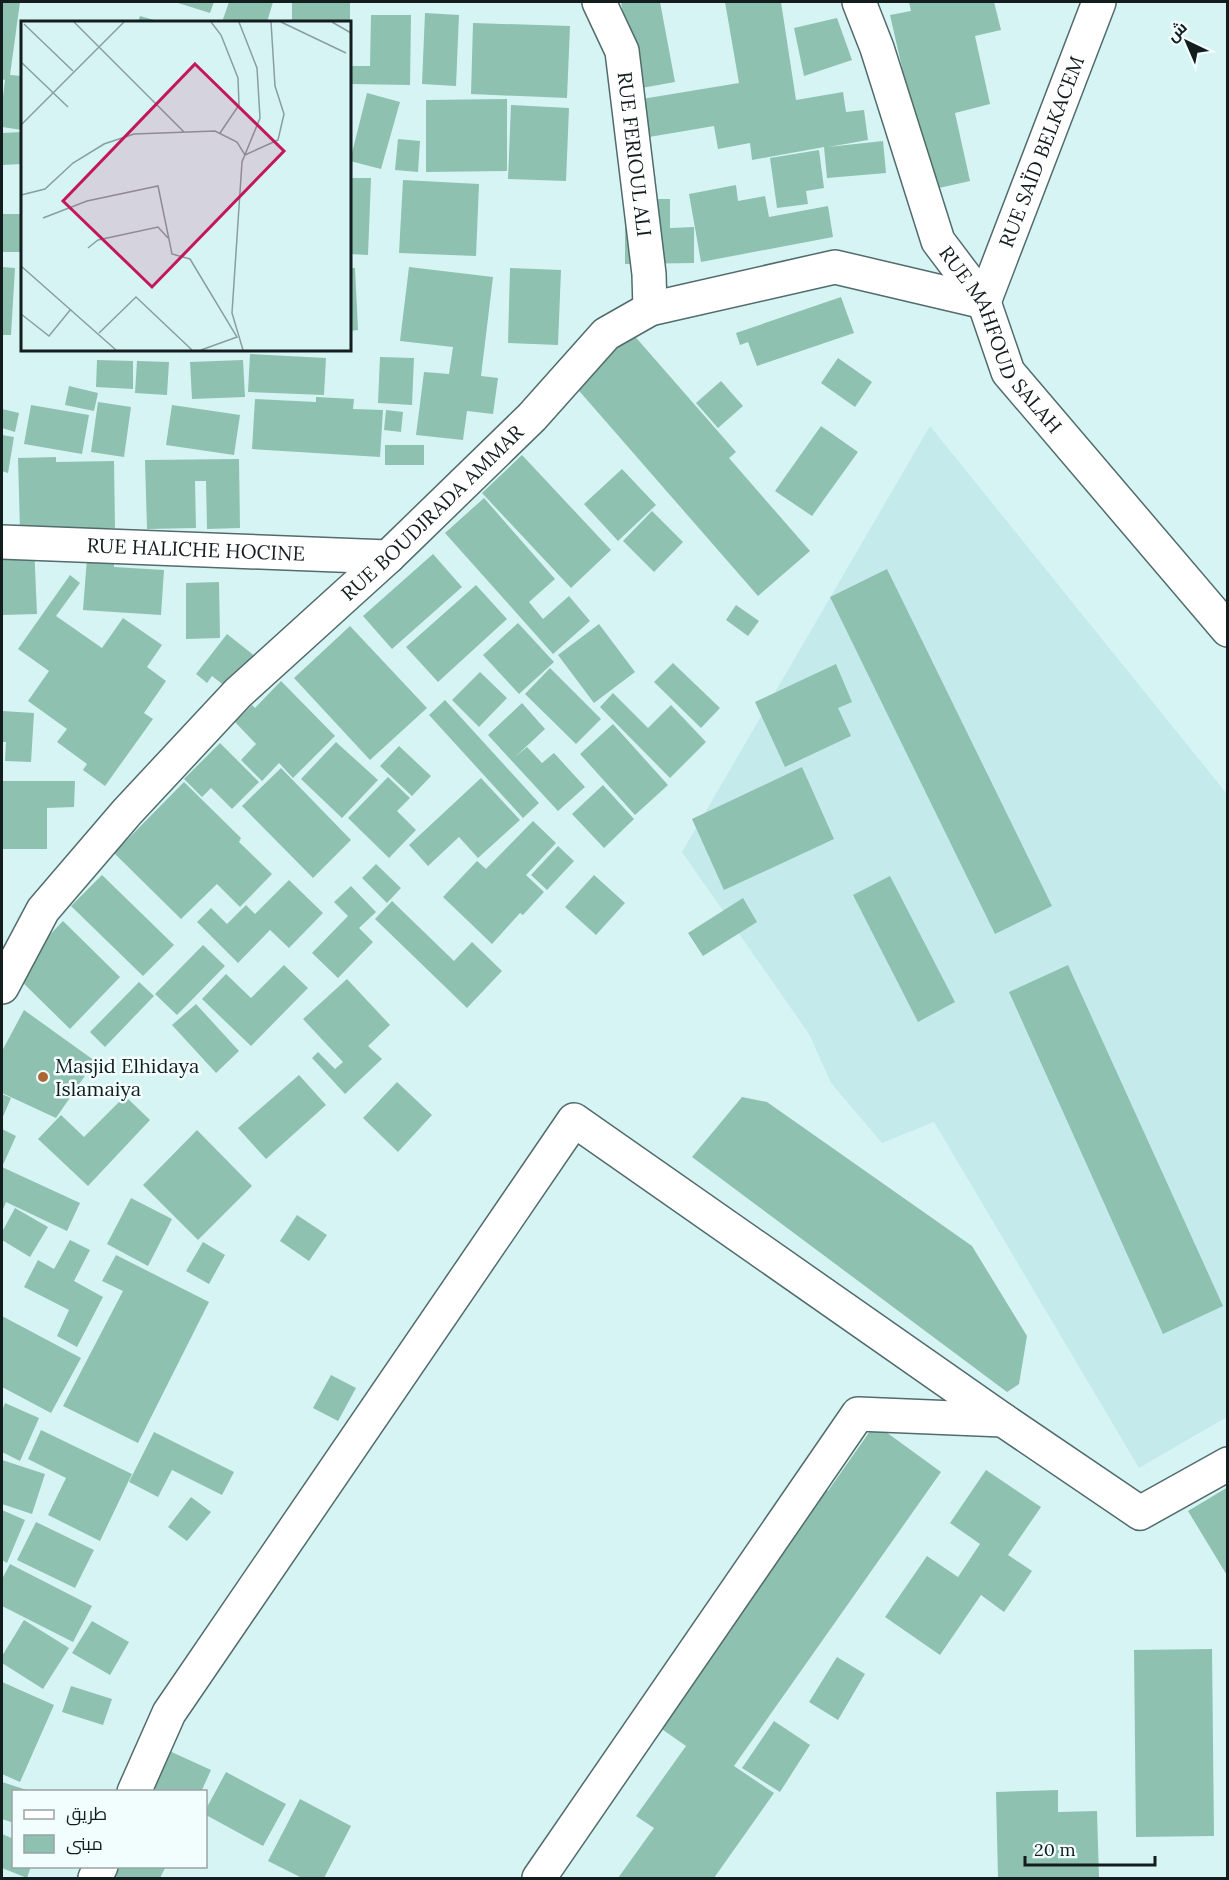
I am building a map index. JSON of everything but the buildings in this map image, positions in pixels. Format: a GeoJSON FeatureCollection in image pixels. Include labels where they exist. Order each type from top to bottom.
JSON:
{"type":"FeatureCollection","features":[{"type":"Feature","properties":{"kind":"street","name":"RUE FERIOUL ALI"},"geometry":{"type":"LineString","coordinates":[[599,2],[622,51],[649,274],[650,309]]}},
{"type":"Feature","properties":{"kind":"street","name":"RUE MAHFOUD SALAH"},"geometry":{"type":"LineString","coordinates":[[859,2],[880,59],[938,242],[984,302],[1008,372],[1227,630]]}},
{"type":"Feature","properties":{"kind":"street","name":"RUE SAÏD BELKACEM"},"geometry":{"type":"LineString","coordinates":[[984,302],[1099,2]]}},
{"type":"Feature","properties":{"kind":"street","name":"RUE BOUDJRADA AMMAR"},"geometry":{"type":"LineString","coordinates":[[2,987],[43,910],[127,812],[238,693],[388,557],[532,417],[606,334],[650,309],[835,267],[984,302]]}},
{"type":"Feature","properties":{"kind":"street","name":"RUE HALICHE HOCINE"},"geometry":{"type":"LineString","coordinates":[[2,542],[388,557]]}},
{"type":"Feature","properties":{"kind":"street"},"geometry":{"type":"LineString","coordinates":[[134,1790],[169,1713],[574,1120],[1140,1513],[1227,1464]]}},
{"type":"Feature","properties":{"kind":"street"},"geometry":{"type":"LineString","coordinates":[[539,1878],[858,1414],[1004,1420]]}},
{"type":"Feature","properties":{"kind":"shaded area"},"geometry":{"type":"Polygon","coordinates":[[[930,426],[1227,794],[1227,1417],[1139,1468],[934,1122],[882,1143],[831,1083],[809,1034],[682,852],[930,426]]]}},
{"type":"Feature","properties":{"kind":"place","name":"Masjid Elhidaya Islamaiya"},"geometry":{"type":"Point","coordinates":[43,1077]}}]}
